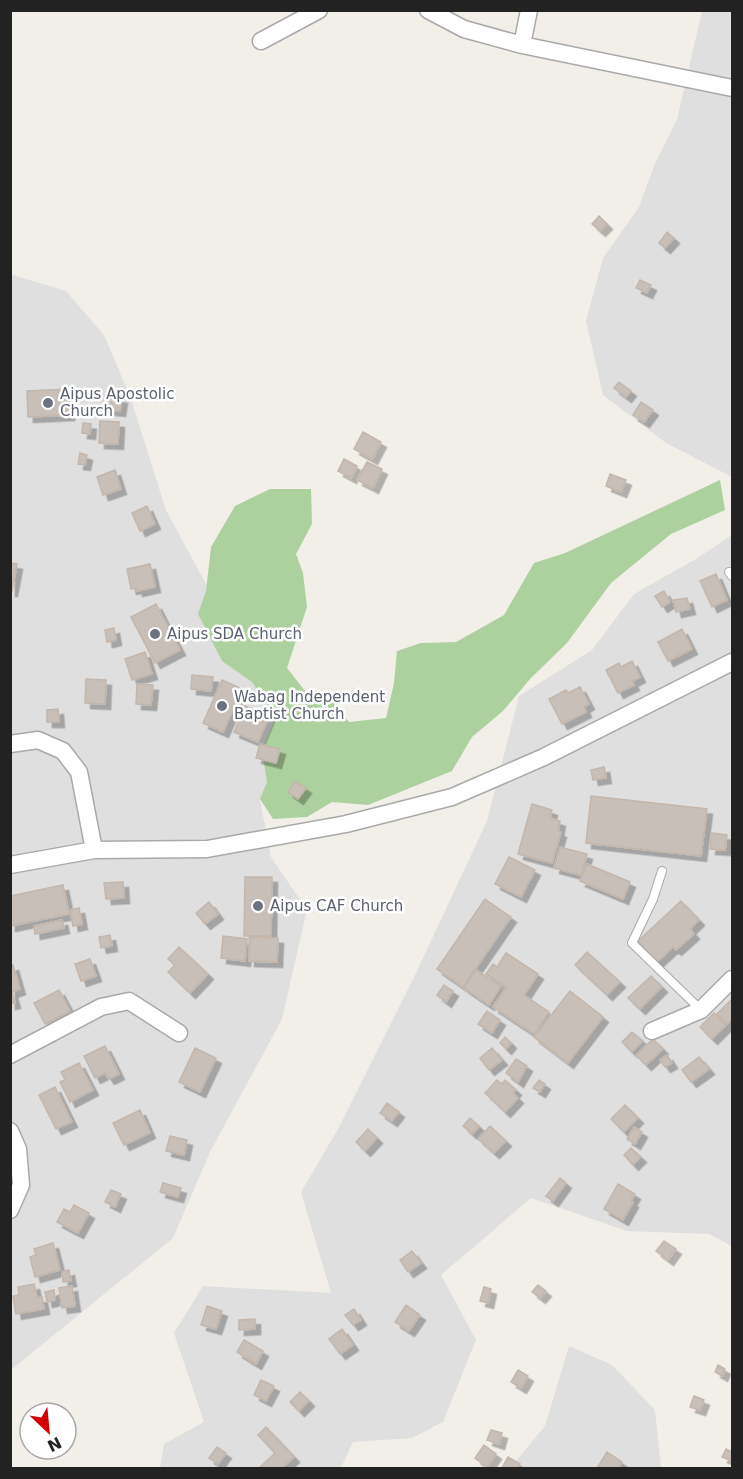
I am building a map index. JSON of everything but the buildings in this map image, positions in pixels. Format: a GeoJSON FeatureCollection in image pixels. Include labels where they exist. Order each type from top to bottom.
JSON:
{"type":"FeatureCollection","features":[{"type":"Feature","properties":{"kind":"street"},"geometry":{"type":"LineString","coordinates":[[261,40],[319,10]]}},
{"type":"Feature","properties":{"kind":"street"},"geometry":{"type":"LineString","coordinates":[[428,10],[464,28],[522,45],[732,88]]}},
{"type":"Feature","properties":{"kind":"street"},"geometry":{"type":"LineString","coordinates":[[522,45],[529,10]]}},
{"type":"Feature","properties":{"kind":"street"},"geometry":{"type":"LineString","coordinates":[[10,865],[94,850],[207,849],[346,824],[452,797],[544,757],[732,662]]}},
{"type":"Feature","properties":{"kind":"street"},"geometry":{"type":"LineString","coordinates":[[10,744],[38,740],[63,751],[79,772],[94,850]]}},
{"type":"Feature","properties":{"kind":"street"},"geometry":{"type":"LineString","coordinates":[[652,1031],[701,1010],[732,979]]}},
{"type":"Feature","properties":{"kind":"street"},"geometry":{"type":"LineString","coordinates":[[10,1055],[102,1007],[129,1001],[179,1033]]}},
{"type":"Feature","properties":{"kind":"street"},"geometry":{"type":"LineString","coordinates":[[10,1131],[18,1149],[21,1185],[10,1210]]}},
{"type":"Feature","properties":{"kind":"lane"},"geometry":{"type":"LineString","coordinates":[[662,871],[653,899],[632,943],[701,1010]]}},
{"type":"Feature","properties":{"kind":"shaded area"},"geometry":{"type":"Polygon","coordinates":[[[702,11],[732,11],[732,477],[666,443],[603,395],[586,321],[603,258],[639,207],[654,166],[677,119],[702,11]]]}},
{"type":"Feature","properties":{"kind":"shaded area"},"geometry":{"type":"Polygon","coordinates":[[[10,274],[66,291],[104,335],[130,396],[166,510],[213,597],[261,677],[300,757],[260,800],[271,857],[307,910],[282,1019],[210,1152],[173,1238],[11,1370],[10,274]]]}},
{"type":"Feature","properties":{"kind":"shaded area"},"geometry":{"type":"Polygon","coordinates":[[[732,535],[732,1246],[709,1234],[627,1231],[531,1198],[441,1275],[476,1340],[443,1422],[412,1438],[353,1442],[341,1468],[160,1468],[164,1444],[204,1422],[174,1333],[203,1286],[331,1293],[301,1192],[338,1129],[416,973],[487,821],[519,696],[592,650],[634,594],[696,559],[732,535]]]}},
{"type":"Feature","properties":{"kind":"shaded area"},"geometry":{"type":"Polygon","coordinates":[[[569,1346],[612,1365],[655,1410],[661,1468],[510,1468],[545,1426],[569,1346]]]}},
{"type":"Feature","properties":{"kind":"green space"},"geometry":{"type":"Polygon","coordinates":[[[720,480],[725,510],[671,534],[611,583],[567,643],[530,679],[503,711],[472,737],[452,771],[368,805],[332,802],[307,817],[273,819],[260,799],[267,782],[262,750],[276,717],[252,682],[222,661],[198,614],[206,591],[211,547],[235,506],[270,489],[311,489],[312,524],[296,554],[303,573],[307,607],[287,668],[309,696],[329,698],[349,722],[386,718],[394,683],[397,651],[421,643],[456,642],[504,615],[534,563],[565,553],[720,480]]]}},
{"type":"Feature","properties":{"kind":"place","name":"Aipus Apostolic Church"},"geometry":{"type":"Point","coordinates":[48,403]}},
{"type":"Feature","properties":{"kind":"place","name":"Aipus SDA Church"},"geometry":{"type":"Point","coordinates":[155,634]}},
{"type":"Feature","properties":{"kind":"place","name":"Wabag Independent Baptist Church"},"geometry":{"type":"Point","coordinates":[222,706]}},
{"type":"Feature","properties":{"kind":"place","name":"Aipus CAF Church"},"geometry":{"type":"Point","coordinates":[258,906]}}]}
